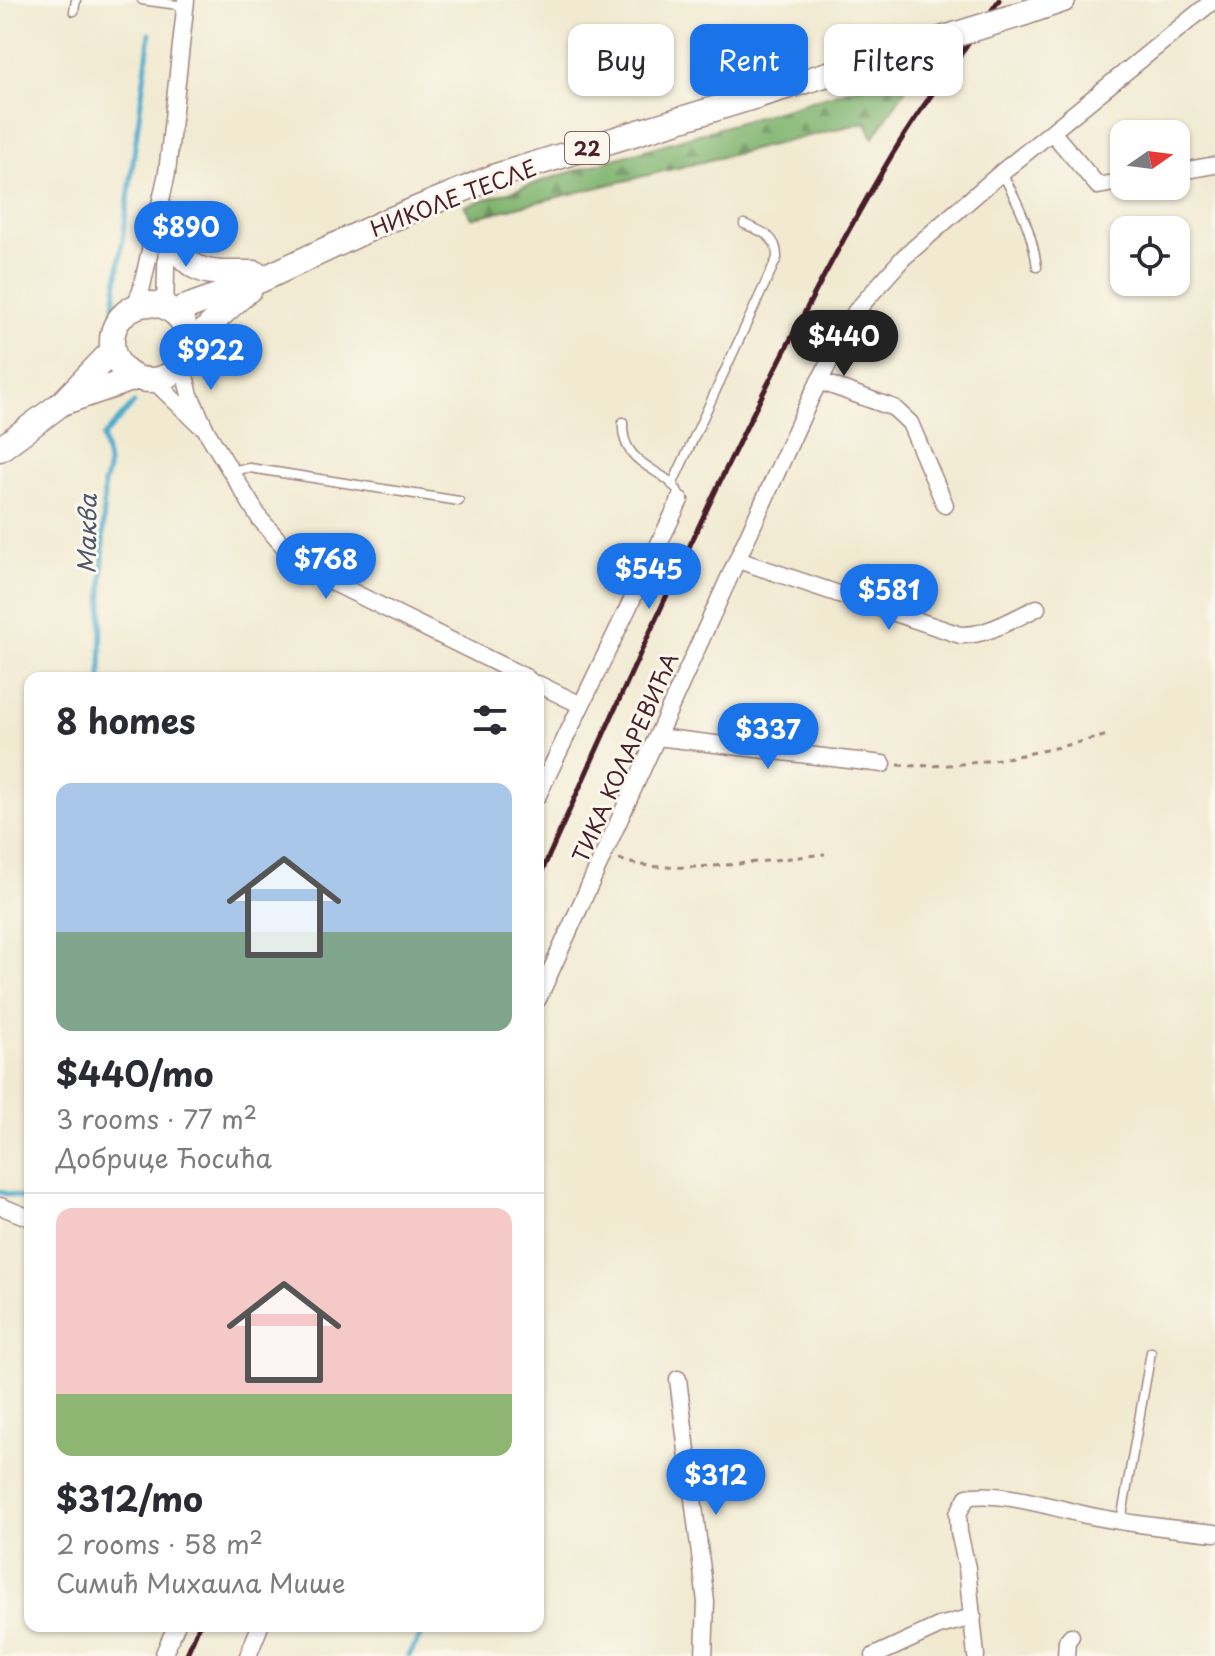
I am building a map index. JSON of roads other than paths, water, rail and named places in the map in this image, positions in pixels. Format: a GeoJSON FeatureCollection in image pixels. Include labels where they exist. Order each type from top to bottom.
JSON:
{"type":"FeatureCollection","features":[{"type":"Feature","properties":{"kind":"main road","name":"НИКОЛЕ ТЕСЛЕ"},"geometry":{"type":"LineString","coordinates":[[169,309],[269,276],[421,205],[496,176],[1063,0]]}},
{"type":"Feature","properties":{"kind":"main road"},"geometry":{"type":"LineString","coordinates":[[167,230],[186,261],[198,269],[269,276]]}},
{"type":"Feature","properties":{"kind":"main road","name":"НИКОЛЕ ТЕСЛЕ"},"geometry":{"type":"LineString","coordinates":[[184,359],[226,308],[269,276]]}},
{"type":"Feature","properties":{"kind":"main road","name":"22"},"geometry":{"type":"LineString","coordinates":[[0,449],[62,403],[112,351],[113,329],[118,320],[134,307],[155,304],[169,309]]}},
{"type":"Feature","properties":{"kind":"main road"},"geometry":{"type":"LineString","coordinates":[[169,309],[186,331],[184,359]]}},
{"type":"Feature","properties":{"kind":"main road"},"geometry":{"type":"LineString","coordinates":[[112,351],[125,372],[144,379]]}},
{"type":"Feature","properties":{"kind":"main road","name":"22"},"geometry":{"type":"LineString","coordinates":[[62,403],[144,379],[164,378],[184,359]]}},
{"type":"Feature","properties":{"kind":"street","name":"ТИКА КОЛАРЕВИЋА"},"geometry":{"type":"LineString","coordinates":[[544,986],[819,381],[856,311],[904,257],[1002,172],[1214,0]]}},
{"type":"Feature","properties":{"kind":"street"},"geometry":{"type":"LineString","coordinates":[[134,307],[145,275],[167,173],[186,3]]}},
{"type":"Feature","properties":{"kind":"street"},"geometry":{"type":"LineString","coordinates":[[1052,132],[1098,186],[1110,184]]}},
{"type":"Feature","properties":{"kind":"street"},"geometry":{"type":"LineString","coordinates":[[1190,169],[1215,165]]}},
{"type":"Feature","properties":{"kind":"street"},"geometry":{"type":"LineString","coordinates":[[167,173],[169,309]]}},
{"type":"Feature","properties":{"kind":"street"},"geometry":{"type":"LineString","coordinates":[[184,359],[190,395],[207,432],[260,519],[293,557],[324,578],[515,672]]}},
{"type":"Feature","properties":{"kind":"street"},"geometry":{"type":"LineString","coordinates":[[144,379],[207,432]]}},
{"type":"Feature","properties":{"kind":"street"},"geometry":{"type":"LineString","coordinates":[[819,381],[894,408],[910,423],[945,505]]}},
{"type":"Feature","properties":{"kind":"street"},"geometry":{"type":"LineString","coordinates":[[544,782],[676,493]]}},
{"type":"Feature","properties":{"kind":"street"},"geometry":{"type":"LineString","coordinates":[[738,560],[960,635],[1001,626],[1037,608]]}},
{"type":"Feature","properties":{"kind":"street"},"geometry":{"type":"LineString","coordinates":[[544,687],[581,705]]}},
{"type":"Feature","properties":{"kind":"street"},"geometry":{"type":"LineString","coordinates":[[657,737],[883,764]]}},
{"type":"Feature","properties":{"kind":"street"},"geometry":{"type":"LineString","coordinates":[[0,1206],[24,1216]]}},
{"type":"Feature","properties":{"kind":"street"},"geometry":{"type":"LineString","coordinates":[[678,1379],[706,1602],[704,1656]]}},
{"type":"Feature","properties":{"kind":"street"},"geometry":{"type":"LineString","coordinates":[[976,1656],[959,1532],[958,1514],[967,1497],[1008,1499],[1170,1530],[1215,1533]]}},
{"type":"Feature","properties":{"kind":"street"},"geometry":{"type":"LineString","coordinates":[[874,1656],[939,1626],[973,1617]]}},
{"type":"Feature","properties":{"kind":"street"},"geometry":{"type":"LineString","coordinates":[[163,1656],[173,1632]]}},
{"type":"Feature","properties":{"kind":"street"},"geometry":{"type":"LineString","coordinates":[[248,1656],[258,1632]]}},
{"type":"Feature","properties":{"kind":"street"},"geometry":{"type":"LineString","coordinates":[[1066,1656],[1067,1641],[1071,1636]]}},
{"type":"Feature","properties":{"kind":"lane"},"geometry":{"type":"LineString","coordinates":[[74,11],[76,0]]}},
{"type":"Feature","properties":{"kind":"lane"},"geometry":{"type":"LineString","coordinates":[[142,0],[186,3]]}},
{"type":"Feature","properties":{"kind":"lane"},"geometry":{"type":"LineString","coordinates":[[1002,172],[1029,229],[1037,267]]}},
{"type":"Feature","properties":{"kind":"lane"},"geometry":{"type":"LineString","coordinates":[[623,422],[622,434],[629,453],[676,493],[777,258],[776,247],[770,237],[744,224]]}},
{"type":"Feature","properties":{"kind":"lane"},"geometry":{"type":"LineString","coordinates":[[230,470],[250,468],[459,501]]}},
{"type":"Feature","properties":{"kind":"lane"},"geometry":{"type":"LineString","coordinates":[[1121,1521],[1151,1352]]}},
{"type":"Feature","properties":{"kind":"waterway","name":"Маква"},"geometry":{"type":"LineString","coordinates":[[114,305],[150,34]]}},
{"type":"Feature","properties":{"kind":"waterway","name":"Маква"},"geometry":{"type":"LineString","coordinates":[[101,672],[104,483],[108,465],[103,437],[134,403]]}},
{"type":"Feature","properties":{"kind":"waterway"},"geometry":{"type":"LineString","coordinates":[[0,1192],[24,1198]]}},
{"type":"Feature","properties":{"kind":"waterway"},"geometry":{"type":"LineString","coordinates":[[409,1656],[423,1632]]}},
{"type":"Feature","properties":{"kind":"railway"},"geometry":{"type":"LineString","coordinates":[[544,867],[661,608],[790,339],[899,144],[999,0]]}},
{"type":"Feature","properties":{"kind":"railway"},"geometry":{"type":"LineString","coordinates":[[186,1656],[196,1632]]}}]}
